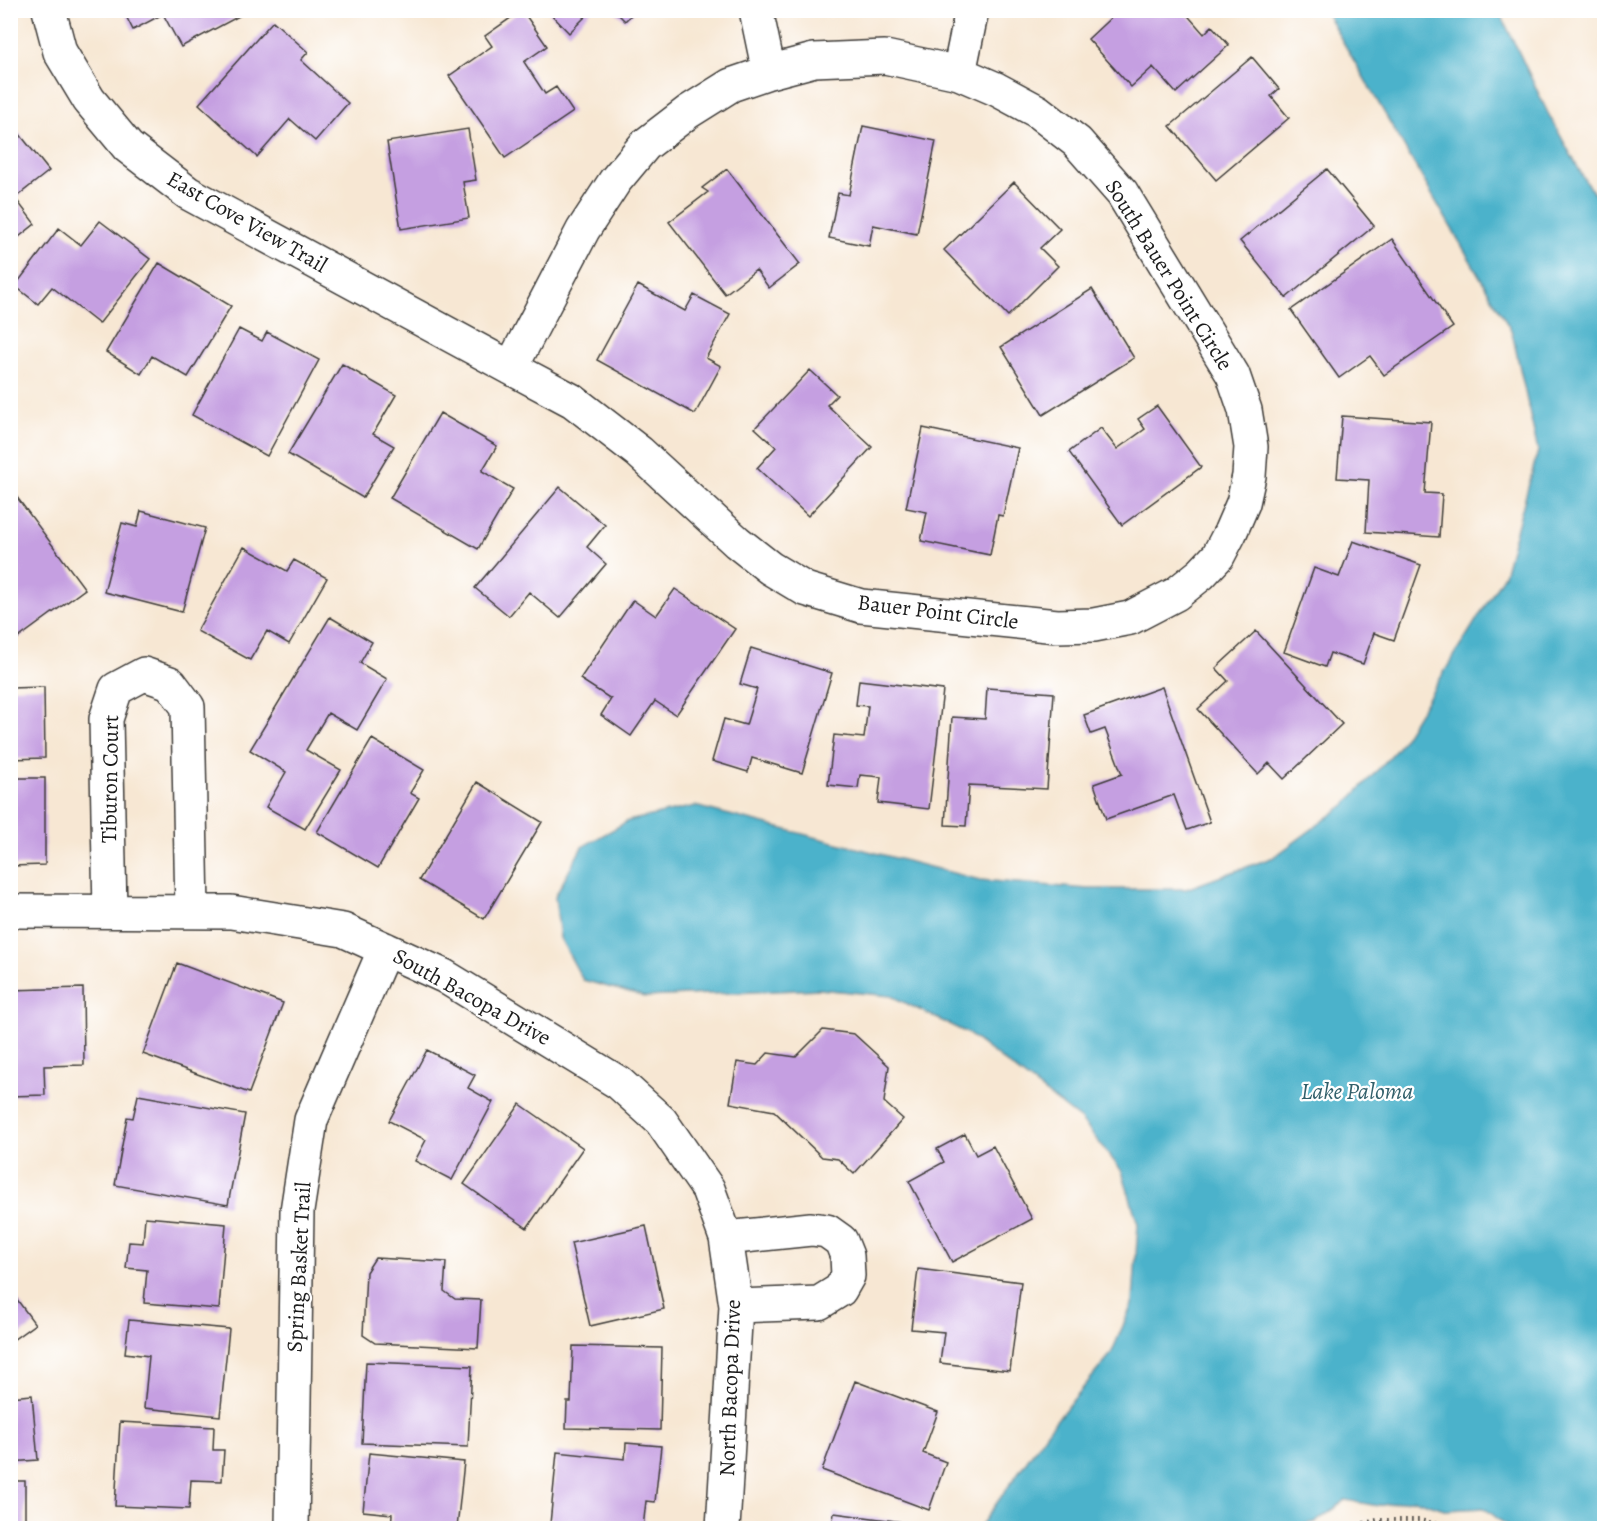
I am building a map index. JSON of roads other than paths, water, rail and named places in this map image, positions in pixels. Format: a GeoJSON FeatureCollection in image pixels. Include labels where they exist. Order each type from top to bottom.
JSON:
{"type":"FeatureCollection","features":[{"type":"Feature","properties":{"kind":"street","name":"East Cove View Trail"},"geometry":{"type":"LineString","coordinates":[[49,10],[60,52],[89,100],[128,147],[188,193],[511,368]]}},
{"type":"Feature","properties":{"kind":"street"},"geometry":{"type":"LineString","coordinates":[[756,10],[769,72]]}},
{"type":"Feature","properties":{"kind":"street"},"geometry":{"type":"LineString","coordinates":[[959,73],[972,10]]}},
{"type":"Feature","properties":{"kind":"street","name":"South Bauer Point Circle"},"geometry":{"type":"LineString","coordinates":[[511,368],[584,230],[615,181],[645,145],[688,112],[731,85],[814,60],[885,57],[959,73],[996,88],[1037,111],[1077,142],[1122,193],[1233,375],[1245,410],[1251,447],[1249,476],[1243,503]]}},
{"type":"Feature","properties":{"kind":"street","name":"Bauer Point Circle"},"geometry":{"type":"LineString","coordinates":[[511,368],[573,401],[639,452],[737,542],[770,568],[805,589],[861,606],[1057,626],[1094,625],[1130,618],[1176,594],[1201,574],[1218,556],[1243,503]]}},
{"type":"Feature","properties":{"kind":"street","name":"Tiburon Court"},"geometry":{"type":"LineString","coordinates":[[110,911],[106,719],[116,689],[144,674],[170,683],[188,707],[192,911]]}},
{"type":"Feature","properties":{"kind":"street","name":"South Bacopa Drive"},"geometry":{"type":"LineString","coordinates":[[10,911],[231,912],[343,930],[444,976],[619,1083],[661,1121]]}},
{"type":"Feature","properties":{"kind":"street","name":"Spring Basket Trail"},"geometry":{"type":"LineString","coordinates":[[292,1528],[297,1211],[312,1120],[385,949]]}},
{"type":"Feature","properties":{"kind":"street","name":"North Bacopa Drive"},"geometry":{"type":"LineString","coordinates":[[661,1121],[708,1189],[726,1238],[736,1306],[723,1528]]}},
{"type":"Feature","properties":{"kind":"street"},"geometry":{"type":"LineString","coordinates":[[726,1238],[810,1229],[827,1231],[841,1241],[847,1256],[848,1275],[840,1290],[819,1303],[736,1306]]}},
{"type":"Feature","properties":{"kind":"water","name":"Lake Paloma"},"geometry":{"type":"Polygon","coordinates":[[[1325,11],[1499,11],[1548,113],[1586,182],[1604,207],[1604,1528],[1510,1528],[1484,1508],[1447,1510],[1414,1499],[1378,1506],[1346,1500],[1316,1522],[1289,1528],[979,1528],[1050,1428],[1111,1354],[1133,1302],[1138,1224],[1122,1171],[1081,1120],[967,1033],[891,996],[819,989],[645,997],[583,980],[560,938],[555,897],[582,847],[628,821],[695,806],[980,880],[1088,889],[1186,889],[1274,857],[1346,804],[1397,749],[1504,575],[1538,451],[1512,332],[1325,11]]]}}]}
